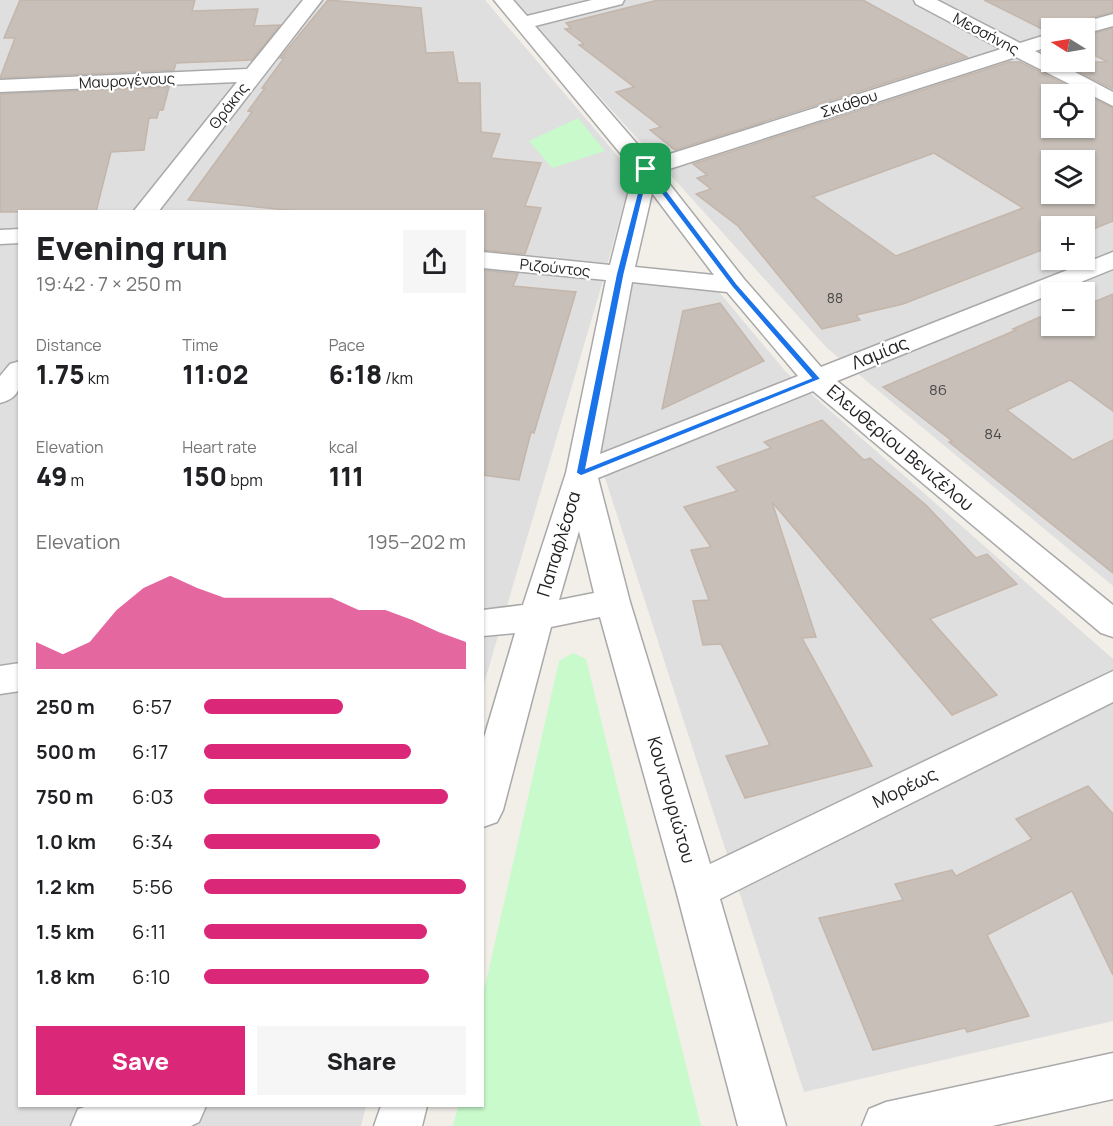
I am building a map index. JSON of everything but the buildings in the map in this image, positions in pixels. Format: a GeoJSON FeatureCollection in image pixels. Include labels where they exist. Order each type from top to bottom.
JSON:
{"type":"FeatureCollection","features":[{"type":"Feature","properties":{"kind":"street","name":"Θράκης"},"geometry":{"type":"LineString","coordinates":[[147,210],[313,0]]}},
{"type":"Feature","properties":{"kind":"street","name":"Ελευθερίου Βενιζέλου"},"geometry":{"type":"LineString","coordinates":[[503,0],[646,169],[735,285],[816,379],[1113,624]]}},
{"type":"Feature","properties":{"kind":"street"},"geometry":{"type":"LineString","coordinates":[[523,23],[615,0]]}},
{"type":"Feature","properties":{"kind":"street","name":"Μεσσήνης"},"geometry":{"type":"LineString","coordinates":[[922,0],[1113,100]]}},
{"type":"Feature","properties":{"kind":"street"},"geometry":{"type":"LineString","coordinates":[[1095,25],[1113,20]]}},
{"type":"Feature","properties":{"kind":"street","name":"Σκιάθου"},"geometry":{"type":"LineString","coordinates":[[646,169],[1041,42]]}},
{"type":"Feature","properties":{"kind":"street","name":"Μαυρογένους"},"geometry":{"type":"LineString","coordinates":[[0,86],[254,75]]}},
{"type":"Feature","properties":{"kind":"street","name":"Παπαφλέσσα"},"geometry":{"type":"LineString","coordinates":[[484,806],[537,617],[581,473],[620,275],[646,169]]}},
{"type":"Feature","properties":{"kind":"street"},"geometry":{"type":"LineString","coordinates":[[0,237],[18,236]]}},
{"type":"Feature","properties":{"kind":"street","name":"Ριζούντος"},"geometry":{"type":"LineString","coordinates":[[484,260],[735,285]]}},
{"type":"Feature","properties":{"kind":"street","name":"Λαμίας"},"geometry":{"type":"LineString","coordinates":[[581,473],[1113,260]]}},
{"type":"Feature","properties":{"kind":"street"},"geometry":{"type":"LineString","coordinates":[[0,394],[18,372]]}},
{"type":"Feature","properties":{"kind":"street","name":"Κουντουριώτου"},"geometry":{"type":"LineString","coordinates":[[581,473],[613,602],[697,890],[762,1126]]}},
{"type":"Feature","properties":{"kind":"street"},"geometry":{"type":"LineString","coordinates":[[484,623],[537,617],[613,602]]}},
{"type":"Feature","properties":{"kind":"street","name":"Μορέως"},"geometry":{"type":"LineString","coordinates":[[697,890],[1113,685]]}},
{"type":"Feature","properties":{"kind":"street"},"geometry":{"type":"LineString","coordinates":[[886,1126],[1113,1076]]}},
{"type":"Feature","properties":{"kind":"street"},"geometry":{"type":"LineString","coordinates":[[95,1126],[179,1107]]}},
{"type":"Feature","properties":{"kind":"street"},"geometry":{"type":"LineString","coordinates":[[398,1126],[404,1107]]}},
{"type":"Feature","properties":{"kind":"shaded area"},"geometry":{"type":"Polygon","coordinates":[[[0,0],[485,0],[632,173],[602,284],[484,684],[484,210],[18,210],[18,1107],[366,1107],[361,1126],[0,1126],[0,0]]]}},
{"type":"Feature","properties":{"kind":"shaded area"},"geometry":{"type":"Polygon","coordinates":[[[512,0],[1113,0],[1113,586],[827,348],[512,0]]]}},
{"type":"Feature","properties":{"kind":"shaded area"},"geometry":{"type":"Polygon","coordinates":[[[631,282],[719,292],[786,372],[1113,659],[1113,1021],[804,1092],[594,444],[631,282]]]}},
{"type":"Feature","properties":{"kind":"green space"},"geometry":{"type":"Polygon","coordinates":[[[578,118],[605,151],[552,168],[529,141],[578,118]]]}},
{"type":"Feature","properties":{"kind":"green space"},"geometry":{"type":"Polygon","coordinates":[[[573,653],[586,659],[701,1126],[453,1126],[458,1107],[484,1107],[484,991],[559,661],[573,653]]]}},
{"type":"Feature","properties":{"kind":"route"},"geometry":{"type":"LineString","coordinates":[[646,169],[735,285],[816,379],[581,473],[620,275],[646,169]]}}]}
